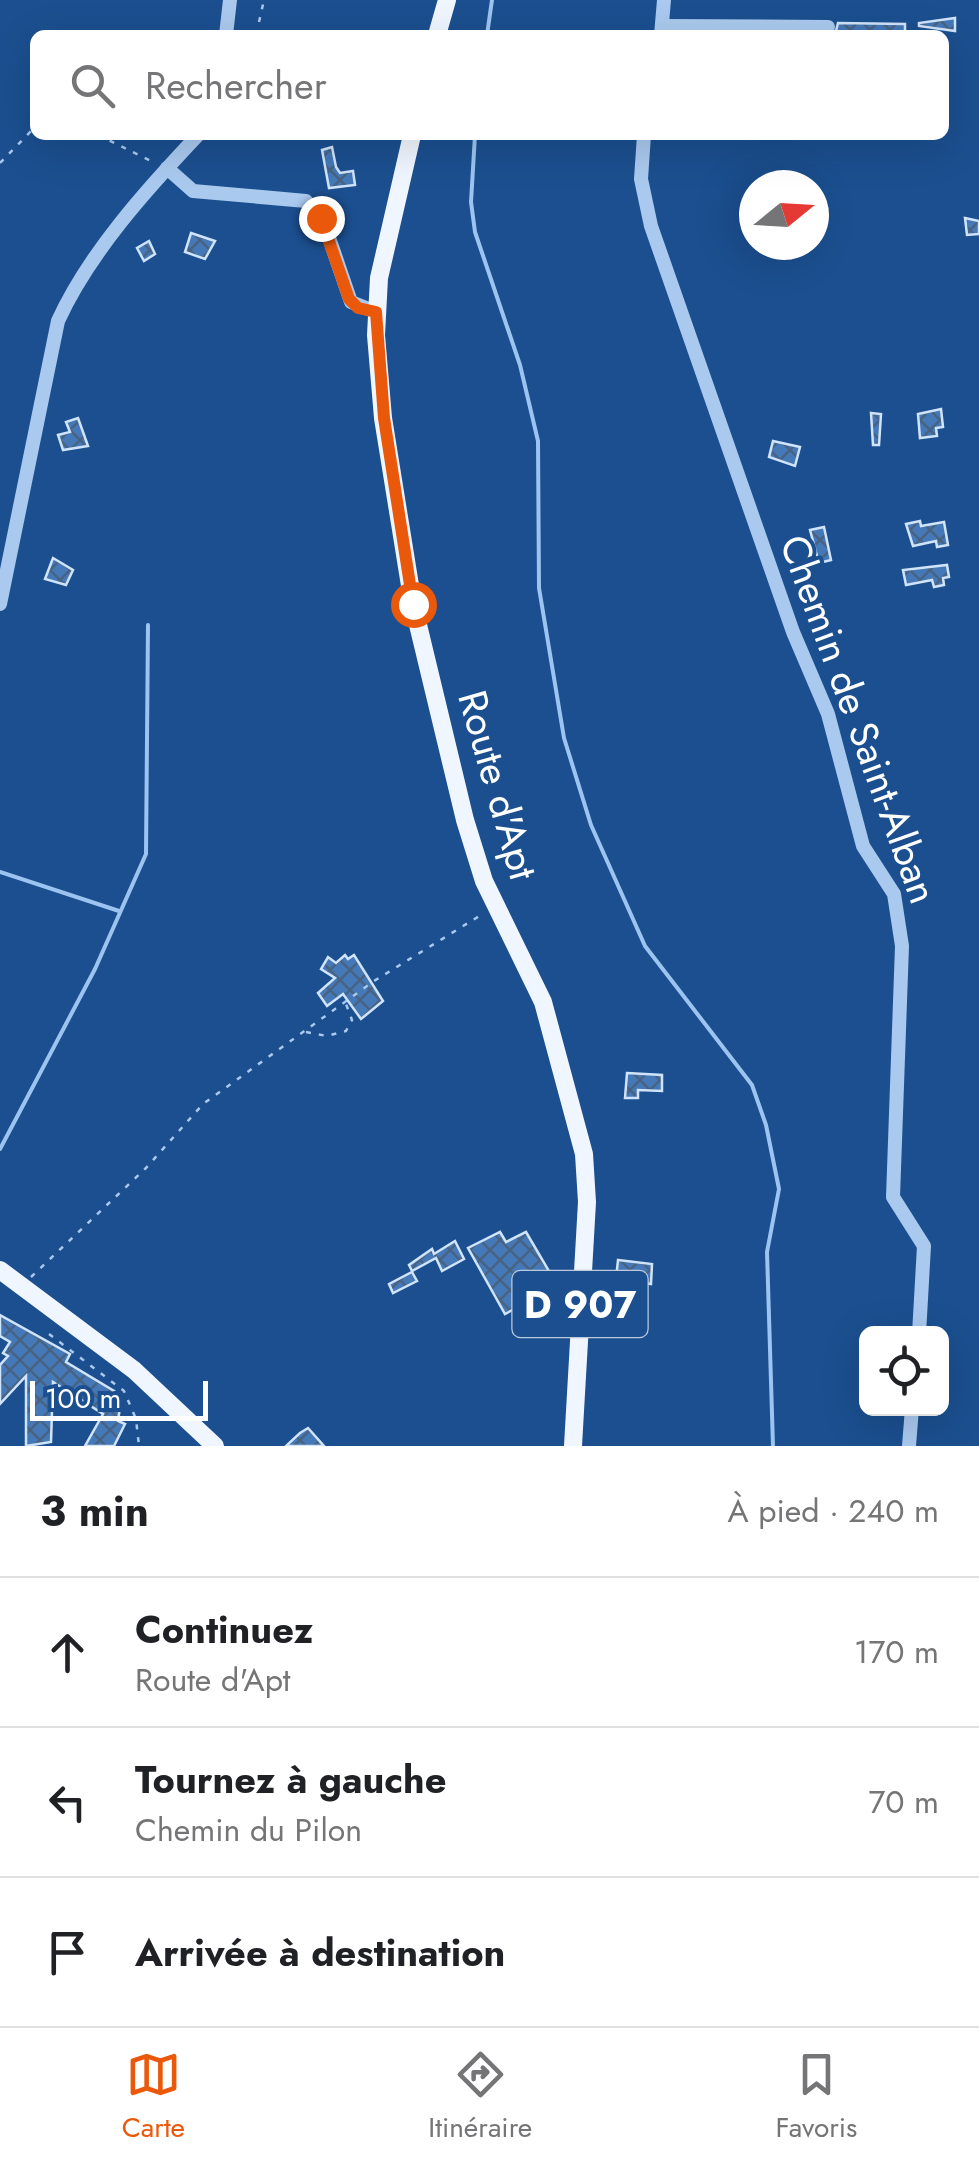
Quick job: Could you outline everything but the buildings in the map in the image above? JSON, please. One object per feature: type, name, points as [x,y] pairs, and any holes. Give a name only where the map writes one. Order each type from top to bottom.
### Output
[{"type":"main road","points":[[438,30],[447,0]]},
{"type":"main road","name":"Route d'Apt","points":[[411,140],[384,242],[376,312],[381,399],[404,560],[465,820],[495,906],[543,1002],[584,1154],[587,1202],[573,1446]]},
{"type":"main road","points":[[0,1270],[134,1370],[215,1446]]},
{"type":"street","points":[[227,30],[230,0]]},
{"type":"street","points":[[664,0],[662,30],[828,27]]},
{"type":"street","points":[[0,604],[58,321],[79,284],[166,168],[193,140]]},
{"type":"street","name":"Chemin de Saint-Alban","points":[[644,140],[643,194],[664,266],[793,632],[828,714],[862,846],[888,883],[898,906],[902,946],[892,1197],[924,1246],[919,1326]]},
{"type":"street","points":[[166,168],[193,191],[306,201],[325,226],[349,299],[358,308],[376,312]]},
{"type":"street","points":[[909,1446],[911,1416]]},
{"type":"path","points":[[259,22],[264,0]]},
{"type":"path","points":[[0,163],[30,132]]},
{"type":"path","points":[[108,140],[166,168]]},
{"type":"path","points":[[24,1287],[36,1270],[146,1168],[202,1104],[346,1003],[495,906]]},
{"type":"path","points":[[304,1032],[327,1036],[346,1031],[352,1020],[346,1003]]},
{"type":"path","points":[[49,1334],[124,1391],[136,1419],[139,1446]]},
{"type":"waterway","points":[[488,30],[492,0]]},
{"type":"waterway","points":[[475,140],[471,202],[475,232],[520,365],[538,441],[539,588],[564,738],[591,825],[645,946],[752,1085],[766,1125],[779,1189],[767,1252],[773,1446]]},
{"type":"waterway","points":[[0,1149],[95,969],[146,854],[148,625]]},
{"type":"waterway","points":[[0,872],[119,911]]},
{"type":"route","points":[[321,218],[349,299],[358,308],[376,312],[384,418],[413,604]]}]
